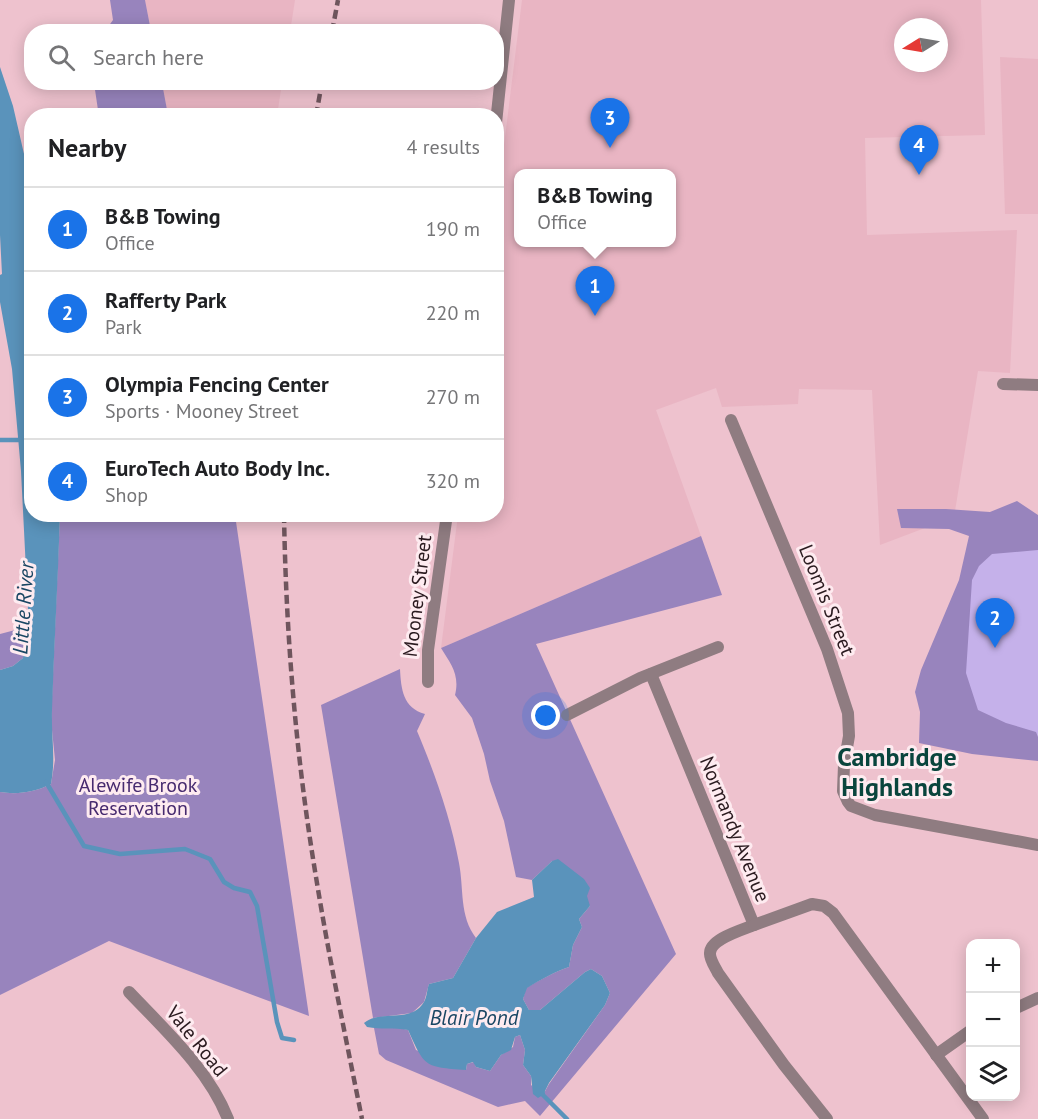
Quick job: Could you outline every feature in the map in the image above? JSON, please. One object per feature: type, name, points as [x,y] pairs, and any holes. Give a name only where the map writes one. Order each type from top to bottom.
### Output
[{"type":"street","points":[[504,47],[509,0]]},
{"type":"street","points":[[498,108],[499,90]]},
{"type":"street","points":[[1003,384],[1038,385]]},
{"type":"street","name":"Loomis Street","points":[[731,420],[827,649],[848,713],[849,736],[843,782],[843,790],[848,802],[851,806],[875,815],[1038,845]]},
{"type":"street","name":"Mooney Street","points":[[428,682],[428,650],[446,522]]},
{"type":"street","points":[[567,716],[651,674],[718,647]]},
{"type":"street","name":"Normandy Avenue","points":[[651,674],[754,925],[716,942],[711,948],[710,957],[718,973],[751,1019],[827,1119]]},
{"type":"street","points":[[754,925],[813,903],[824,906],[833,913],[983,1119]]},
{"type":"street","name":"Vale Road","points":[[129,992],[201,1072],[224,1108],[228,1119]]},
{"type":"street","points":[[1020,1006],[1038,998]]},
{"type":"street","points":[[936,1054],[966,1034]]},
{"type":"shaded area","points":[[145,0],[295,0],[291,24],[150,24]]},
{"type":"shaded area","points":[[522,0],[981,0],[985,135],[865,138],[867,235],[1017,230],[1010,373],[978,371],[954,517],[880,545],[872,390],[799,389],[798,404],[722,407],[716,388],[656,410],[701,536],[441,648],[457,522],[504,522],[504,145]]},
{"type":"shaded area","points":[[1000,57],[1038,59],[1038,214],[1005,214]]},
{"type":"shaded area","points":[[163,90],[281,90],[278,108],[167,108]]},
{"type":"shaded area","points":[[987,540],[1038,550],[1038,757],[943,692],[960,604]]},
{"type":"green space","points":[[110,0],[145,0],[150,24],[110,24],[113,20]]},
{"type":"green space","points":[[95,90],[163,90],[167,108],[98,108]]},
{"type":"green space","points":[[1017,501],[1038,515],[1038,550],[992,554],[979,566],[972,580],[966,673],[978,710],[1006,723],[1036,732],[1038,761],[972,754],[919,743],[920,712],[915,692],[921,670],[959,580],[969,536],[949,529],[901,528],[897,509],[990,512]]},
{"type":"green space","name":"Alewife Brook Reservation","points":[[60,522],[236,522],[309,1016],[109,941],[0,995],[0,792],[26,792],[51,784],[55,760],[51,720]]},
{"type":"green space","points":[[701,536],[722,595],[536,644],[676,954],[540,1116],[525,1101],[498,1107],[386,1060],[379,1054],[374,1028],[396,1027],[408,1030],[416,1050],[466,1070],[467,1064],[474,1062],[476,1067],[490,1071],[501,1055],[513,1047],[515,1037],[520,1035],[525,1050],[523,1065],[531,1076],[531,1085],[543,1095],[605,1005],[610,993],[602,976],[591,969],[540,1010],[529,1010],[523,999],[526,988],[569,967],[573,945],[582,927],[579,919],[590,906],[552,861],[532,880],[516,877],[504,821],[490,781],[484,754],[472,718],[455,695],[455,676],[441,648]]},
{"type":"green space","points":[[19,629],[25,643],[23,658],[13,666],[0,670],[0,634]]},
{"type":"green space","points":[[400,669],[405,697],[412,707],[425,714],[417,731],[447,812],[459,863],[464,911],[476,938],[453,978],[429,984],[424,1002],[412,1013],[373,1018],[321,705]]},
{"type":"water","points":[[0,67],[13,106],[24,154],[24,522],[60,522],[51,784],[20,793],[0,792],[0,670],[13,666],[23,658],[25,643],[19,629],[28,610],[21,471],[12,369],[0,302],[0,275],[2,274]]},
{"type":"water","name":"Blair Pond","points":[[558,859],[584,879],[590,888],[587,896],[590,906],[579,919],[582,927],[573,945],[569,967],[527,988],[523,999],[529,1010],[540,1010],[591,969],[602,976],[610,993],[605,1005],[549,1083],[543,1095],[538,1098],[533,1094],[531,1076],[523,1065],[525,1050],[520,1035],[515,1037],[511,1050],[501,1055],[490,1071],[476,1067],[473,1062],[467,1064],[466,1070],[442,1068],[428,1063],[418,1051],[408,1030],[367,1027],[364,1023],[371,1019],[404,1015],[418,1009],[425,1000],[429,984],[453,978],[476,938],[497,912],[534,897],[532,880],[552,861]]},
{"type":"waterway","points":[[0,440],[18,440],[24,437]]},
{"type":"waterway","points":[[46,782],[84,846],[120,854],[185,849],[210,859],[224,882],[234,888],[250,892],[257,906],[277,1022],[282,1038],[294,1040]]},
{"type":"waterway","points":[[542,1089],[543,1095],[567,1119]]},
{"type":"railway","points":[[334,24],[338,0]]},
{"type":"railway","points":[[317,108],[321,90]]},
{"type":"railway","points":[[284,522],[290,651],[303,787],[326,938],[362,1119]]},
{"type":"place","name":"Olympia Fencing Center","points":[[610,148]]},
{"type":"place","name":"EuroTech Auto Body Inc.","points":[[919,175]]},
{"type":"place","name":"B&B Towing","points":[[595,316]]},
{"type":"place","name":"Rafferty Park","points":[[995,648]]},
{"type":"district","name":"Cambridge Highlands","points":[[897,771]]},
{"type":"water label","name":"Little River","points":[[23,608]]}]
